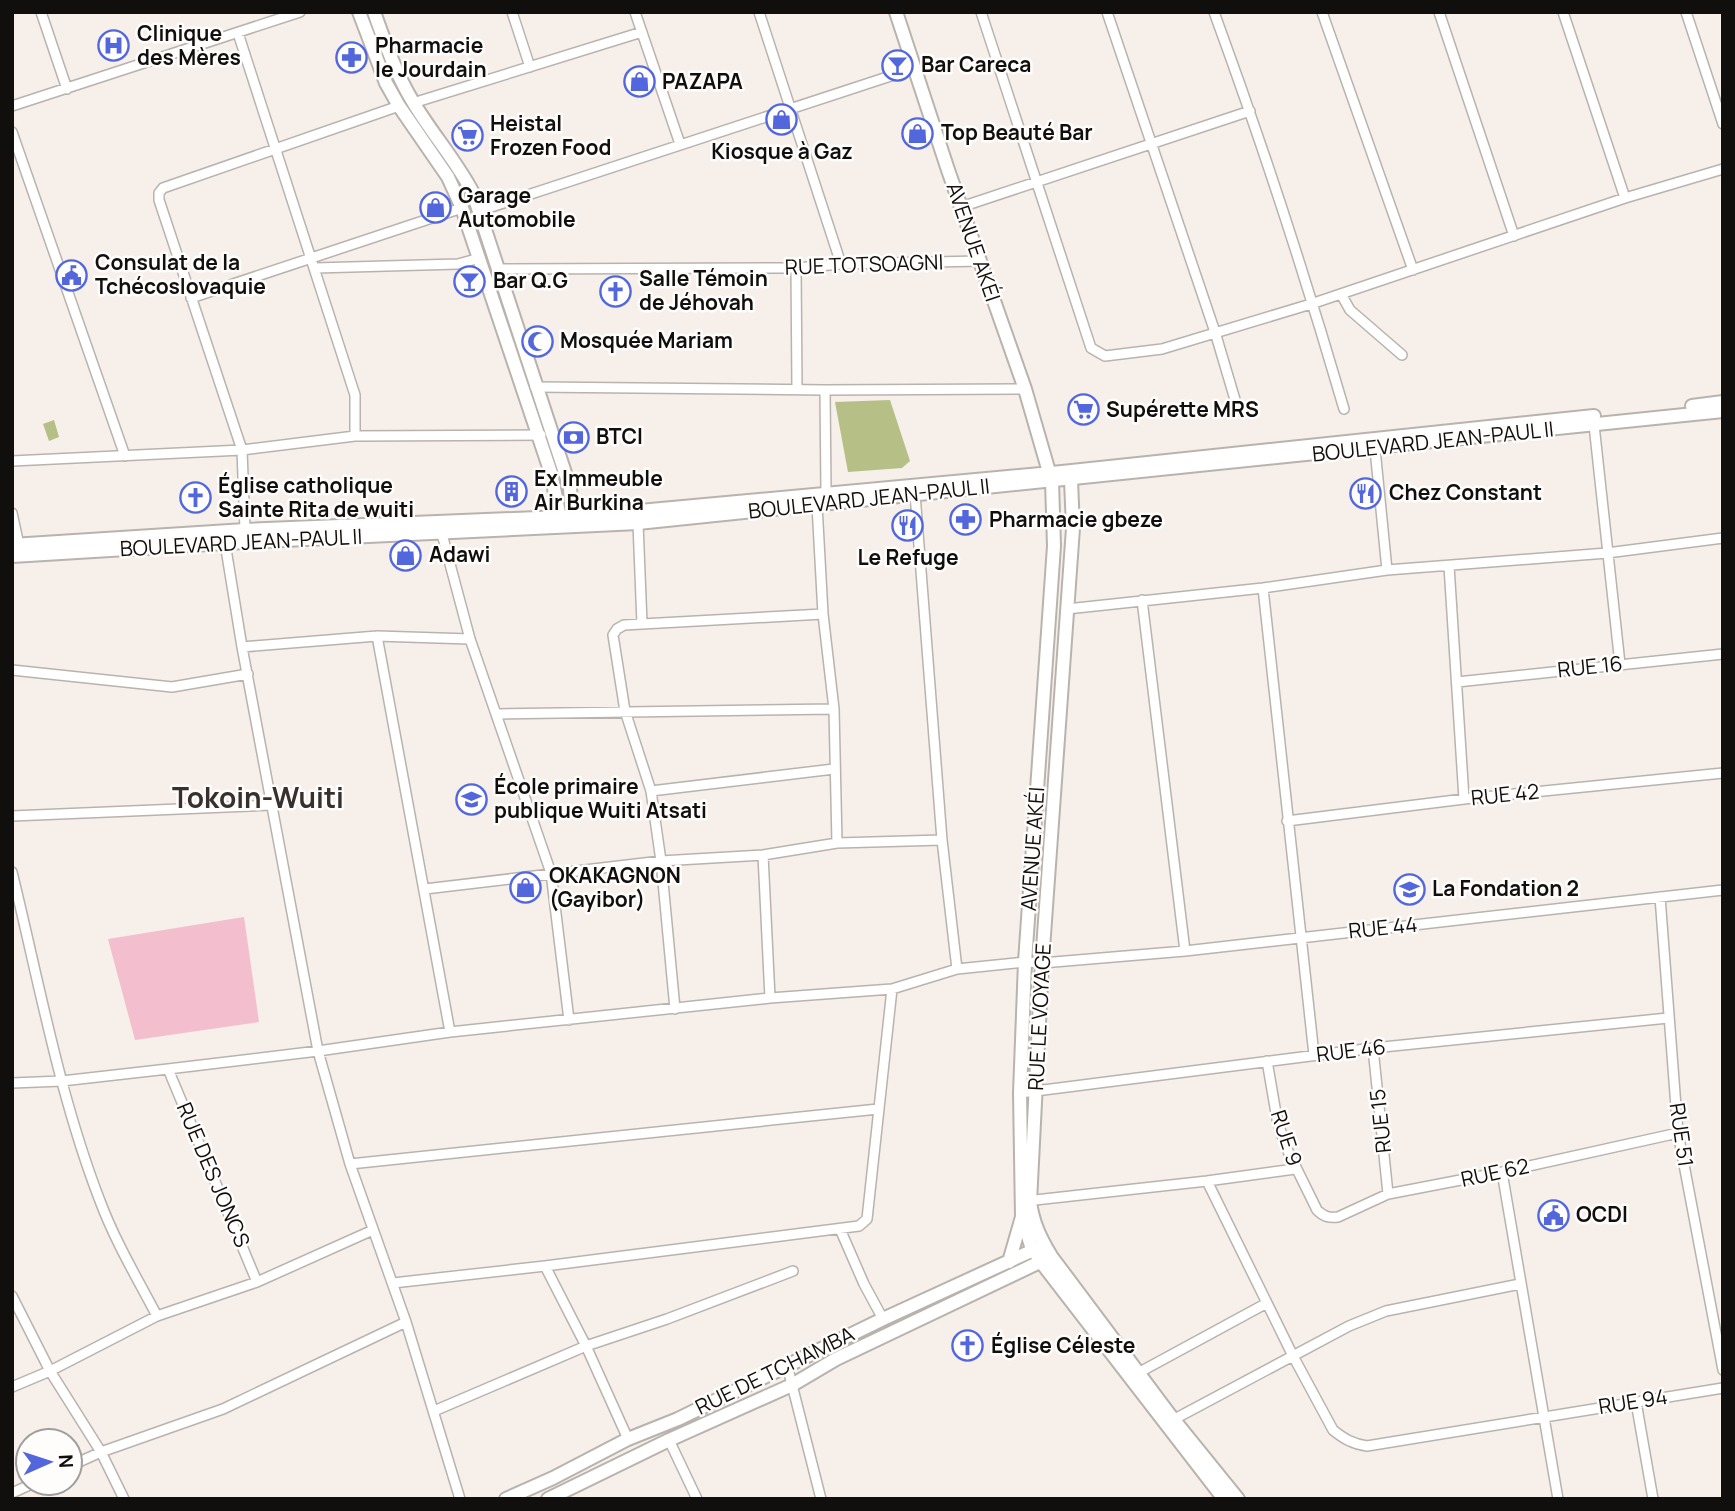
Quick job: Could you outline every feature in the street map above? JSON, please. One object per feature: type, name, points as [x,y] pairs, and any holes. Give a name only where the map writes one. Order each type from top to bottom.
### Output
[{"type":"main road","points":[[359,12],[386,83],[398,106],[438,162],[461,208],[556,488],[573,521]]},
{"type":"main road","points":[[374,12],[391,59],[413,103],[460,168],[480,211],[570,488],[573,521]]},
{"type":"main road","name":"AVENUE AKÉI","points":[[896,12],[1056,475],[1054,546],[1026,962],[1020,1093],[1026,1201],[1022,1217],[1042,1253],[1169,1422]]},
{"type":"main road","name":"BOULEVARD JEAN-PAUL II","points":[[14,548],[245,530],[547,518],[638,523],[1723,402]]},
{"type":"main road","name":"BOULEVARD JEAN-PAUL II","points":[[14,548],[442,534],[826,493],[1375,449],[1723,411]]},
{"type":"main road","name":"RUE LE VOYAGE","points":[[1056,475],[1073,528],[1026,1201],[1042,1253],[1138,1373],[1169,1422],[1232,1498]]},
{"type":"main road","points":[[547,518],[556,488]]},
{"type":"main road","points":[[1009,1262],[1022,1217]]},
{"type":"main road","name":"RUE DE TCHAMBA","points":[[506,1499],[883,1319],[1009,1262],[1042,1253]]},
{"type":"main road","name":"RUE DE TCHAMBA","points":[[555,1497],[669,1440],[792,1385],[836,1359],[1042,1253]]},
{"type":"street","points":[[41,12],[67,89]]},
{"type":"street","points":[[12,107],[300,12]]},
{"type":"street","points":[[512,12],[530,67]]},
{"type":"street","points":[[635,12],[680,144]]},
{"type":"street","points":[[759,12],[841,264]]},
{"type":"street","points":[[981,12],[1091,348],[1105,356],[1162,349],[1313,303],[1625,198],[1723,169]]},
{"type":"street","points":[[1108,12],[1215,332],[1236,403]]},
{"type":"street","points":[[1214,12],[1250,111],[1313,303],[1344,409]]},
{"type":"street","points":[[1322,12],[1413,270]]},
{"type":"street","points":[[1439,12],[1514,236]]},
{"type":"street","points":[[1563,12],[1625,198]]},
{"type":"street","points":[[1687,13],[1723,124]]},
{"type":"street","points":[[413,103],[642,32]]},
{"type":"street","points":[[238,33],[355,395],[355,436]]},
{"type":"street","points":[[480,211],[915,68]]},
{"type":"street","points":[[245,530],[242,450],[159,200],[159,193],[163,188],[398,106]]},
{"type":"street","points":[[961,206],[1250,111]]},
{"type":"street","points":[[12,132],[125,456]]},
{"type":"street","points":[[191,298],[461,208]]},
{"type":"street","points":[[315,268],[458,264],[480,258]]},
{"type":"street","name":"RUE TOTSOAGNI","points":[[497,269],[796,268],[841,264],[980,261]]},
{"type":"street","points":[[796,268],[797,389]]},
{"type":"street","points":[[1341,294],[1350,310],[1402,355]]},
{"type":"street","points":[[535,387],[1025,389]]},
{"type":"street","points":[[825,390],[826,493]]},
{"type":"street","points":[[1594,425],[1620,664]]},
{"type":"street","points":[[12,461],[242,450],[355,436],[552,435]]},
{"type":"street","points":[[1375,449],[1387,570]]},
{"type":"street","points":[[915,494],[942,840],[957,969]]},
{"type":"street","points":[[817,505],[823,614],[834,709],[837,843]]},
{"type":"street","points":[[12,513],[14,548]]},
{"type":"street","points":[[638,523],[642,624]]},
{"type":"street","points":[[442,534],[470,639],[551,873],[569,1020]]},
{"type":"street","points":[[1067,609],[1263,588],[1387,570],[1607,553],[1723,538]]},
{"type":"street","points":[[225,543],[318,1051],[350,1164],[406,1322],[460,1499]]},
{"type":"street","points":[[1449,566],[1464,799]]},
{"type":"street","points":[[1263,588],[1314,1055]]},
{"type":"street","points":[[1142,600],[1185,951]]},
{"type":"street","points":[[675,1009],[661,861],[651,791],[625,711],[613,635],[620,626],[823,614]]},
{"type":"street","points":[[242,647],[377,636],[470,639]]},
{"type":"street","points":[[377,636],[450,1032]]},
{"type":"street","name":"RUE 16","points":[[1457,682],[1723,654]]},
{"type":"street","points":[[12,670],[172,687],[248,674]]},
{"type":"street","points":[[498,714],[834,709]]},
{"type":"street","points":[[651,791],[834,769]]},
{"type":"street","name":"RUE 42","points":[[1287,821],[1464,799],[1723,773]]},
{"type":"street","points":[[12,816],[271,804]]},
{"type":"street","points":[[425,889],[661,861],[763,855],[837,843],[942,840]]},
{"type":"street","points":[[763,855],[770,999]]},
{"type":"street","points":[[12,872],[62,1080],[83,1155],[101,1204],[157,1316]]},
{"type":"street","name":"RUE 44","points":[[12,1083],[168,1069],[450,1032],[892,989],[957,969],[1185,951],[1723,890]]},
{"type":"street","name":"RUE 51","points":[[1660,897],[1678,1133],[1723,1370]]},
{"type":"street","points":[[393,1283],[859,1226],[867,1219],[892,989]]},
{"type":"street","name":"RUE 46","points":[[1020,1093],[1373,1048],[1668,1018]]},
{"type":"street","name":"RUE 15","points":[[1373,1048],[1388,1194]]},
{"type":"street","name":"RUE 9","points":[[1268,1061],[1277,1119],[1295,1168],[1317,1210]]},
{"type":"street","name":"RUE DES JONCS","points":[[168,1069],[257,1282]]},
{"type":"street","points":[[350,1164],[878,1109]]},
{"type":"street","name":"RUE 62","points":[[1317,1210],[1323,1216],[1338,1217],[1388,1194],[1678,1133]]},
{"type":"street","points":[[1026,1201],[1207,1181],[1295,1168]]},
{"type":"street","points":[[1502,1172],[1558,1499]]},
{"type":"street","name":"RUE 94","points":[[1207,1181],[1293,1356],[1333,1430],[1343,1439],[1355,1444],[1367,1446],[1723,1388]]},
{"type":"street","points":[[840,1229],[883,1319]]},
{"type":"street","points":[[12,1387],[50,1371],[157,1316],[257,1282],[373,1230]]},
{"type":"street","points":[[545,1266],[586,1346],[628,1440]]},
{"type":"street","points":[[434,1412],[586,1346],[667,1319],[793,1271]]},
{"type":"street","points":[[1169,1422],[1349,1326],[1386,1311],[1520,1284]]},
{"type":"street","points":[[12,1296],[50,1371],[101,1452],[124,1499]]},
{"type":"street","points":[[1138,1373],[1267,1303]]},
{"type":"street","points":[[84,1460],[223,1409],[406,1322]]},
{"type":"street","points":[[787,1365],[821,1499]]},
{"type":"street","points":[[1636,1402],[1653,1499]]},
{"type":"street","points":[[669,1440],[698,1499]]},
{"type":"street","points":[[554,1478],[555,1497]]},
{"type":"shaded area","points":[[890,400],[910,461],[902,468],[848,472],[835,402]]},
{"type":"shaded area","points":[[54,420],[59,437],[49,441],[43,424]]},
{"type":"shaded area","points":[[244,917],[259,1022],[135,1040],[108,939]]},
{"type":"place","name":"Clinique des Mères","points":[[114,46]]},
{"type":"place","name":"Pharmacie le Jourdain","points":[[352,58]]},
{"type":"place","name":"Bar Careca","points":[[898,65]]},
{"type":"place","name":"PAZAPA","points":[[639,82]]},
{"type":"place","name":"Kiosque à Gaz","points":[[782,120]]},
{"type":"place","name":"Top Beauté Bar","points":[[918,133]]},
{"type":"place","name":"Heistal Frozen Food","points":[[467,136]]},
{"type":"place","name":"Garage Automobile","points":[[435,208]]},
{"type":"place","name":"Consulat de la Tchécoslovaquie","points":[[72,275]]},
{"type":"place","name":"Bar Q.G","points":[[470,281]]},
{"type":"place","name":"Salle Témoin de Jéhovah","points":[[616,291]]},
{"type":"place","name":"Mosquée Mariam","points":[[537,341]]},
{"type":"place","name":"Supérette MRS","points":[[1083,410]]},
{"type":"place","name":"BTCI","points":[[573,437]]},
{"type":"place","name":"Ex Immeuble Air Burkina","points":[[511,491]]},
{"type":"place","name":"Chez Constant","points":[[1366,493]]},
{"type":"place","name":"Église catholique Sainte Rita de wuiti","points":[[195,498]]},
{"type":"place","name":"Pharmacie gbeze","points":[[966,520]]},
{"type":"place","name":"Le Refuge","points":[[908,526]]},
{"type":"place","name":"Adawi","points":[[406,555]]},
{"type":"place","name":"École primaire publique Wuiti Atsati","points":[[471,799]]},
{"type":"place","name":"OKAKAGNON (Gayibor)","points":[[526,888]]},
{"type":"place","name":"La Fondation 2","points":[[1409,889]]},
{"type":"place","name":"OCDI","points":[[1553,1215]]},
{"type":"place","name":"Église Céleste","points":[[968,1346]]},
{"type":"district","name":"Tokoin-Wuiti","points":[[258,798]]}]
